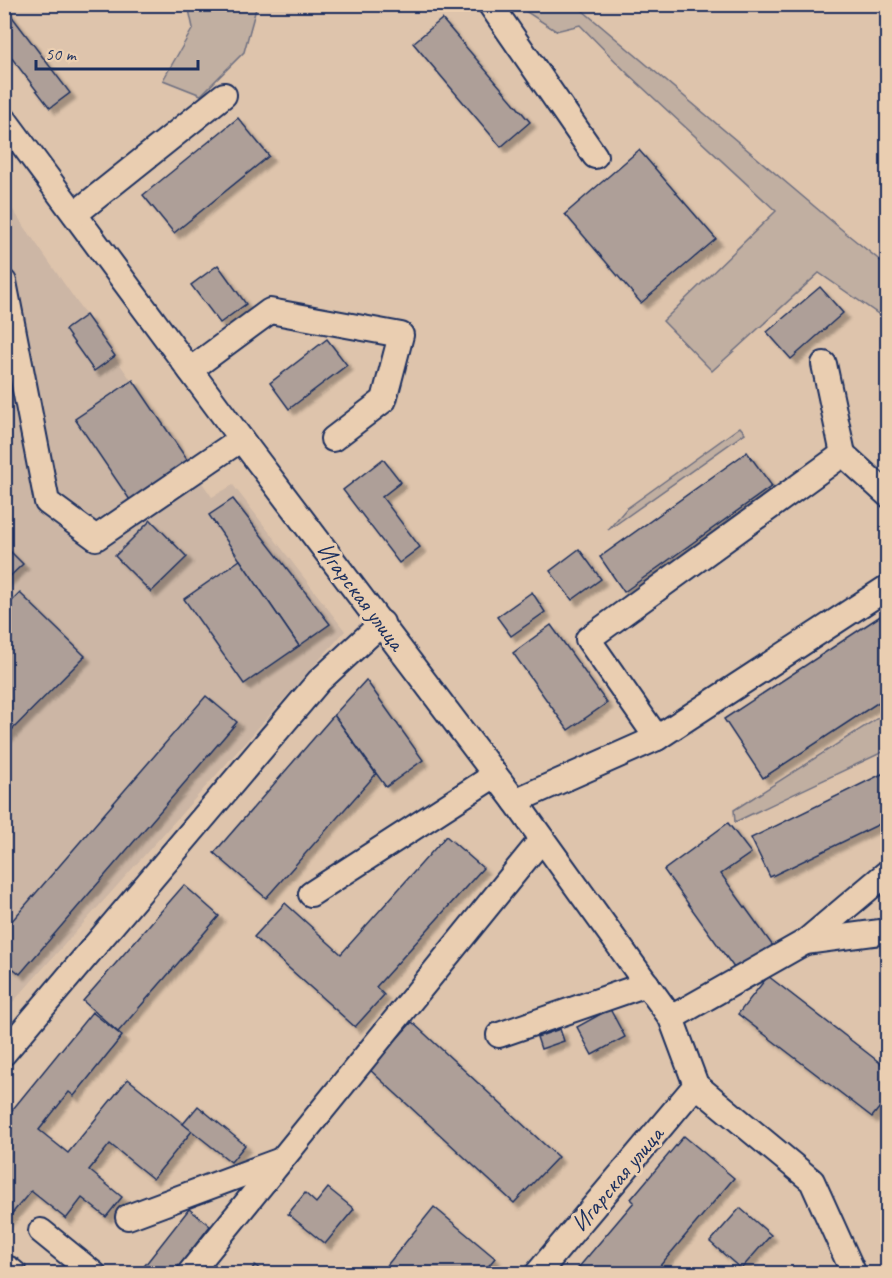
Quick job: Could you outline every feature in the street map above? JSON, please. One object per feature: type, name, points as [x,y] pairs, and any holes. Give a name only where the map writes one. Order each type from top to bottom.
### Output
[{"type":"street","points":[[490,4],[595,156]]},
{"type":"street","points":[[75,214],[224,95]]},
{"type":"street","name":"Игарская улица","points":[[4,119],[241,440],[382,622],[647,984],[671,1018],[696,1085],[812,1181],[854,1274]]},
{"type":"street","points":[[4,282],[47,502],[96,538],[241,440]]},
{"type":"street","points":[[190,370],[270,310],[401,335],[384,400],[333,438]]},
{"type":"street","points":[[824,364],[843,454],[888,495]]},
{"type":"street","points":[[657,738],[588,639],[843,454]]},
{"type":"street","points":[[515,801],[657,738],[888,587]]},
{"type":"street","points":[[4,1053],[319,681],[382,622]]},
{"type":"street","points":[[310,894],[495,775]]},
{"type":"street","points":[[189,1274],[542,839]]},
{"type":"street","points":[[671,1018],[805,942],[888,872]]},
{"type":"street","points":[[805,942],[888,931]]},
{"type":"street","points":[[500,1035],[647,984]]},
{"type":"street","name":"Игарская улица","points":[[537,1274],[696,1085]]},
{"type":"street","points":[[128,1217],[281,1161]]},
{"type":"street","points":[[41,1231],[94,1274]]},
{"type":"shaded area","points":[[188,5],[257,5],[244,52],[201,95],[163,80],[193,28]]},
{"type":"shaded area","points":[[516,5],[576,5],[887,266],[887,320],[819,273],[712,371],[663,321],[776,211],[629,75],[580,25],[556,31]]},
{"type":"shaded area","points":[[4,197],[212,497],[233,485],[345,631],[5,1011]]},
{"type":"shaded area","points":[[740,427],[745,433],[608,530],[626,509]]},
{"type":"shaded area","points":[[887,712],[887,750],[735,822],[734,810]]},
{"type":"building","points":[[4,6],[70,93],[50,108],[4,48]]},
{"type":"building","points":[[442,19],[530,122],[501,147],[413,43]]},
{"type":"building","points":[[238,118],[269,156],[174,233],[143,195]]},
{"type":"building","points":[[639,150],[716,239],[641,303],[565,214]]},
{"type":"building","points":[[218,265],[246,304],[220,323],[191,285]]},
{"type":"building","points":[[820,287],[843,313],[791,359],[767,332]]},
{"type":"building","points":[[86,315],[115,356],[94,371],[65,330]]},
{"type":"building","points":[[327,339],[347,365],[289,409],[270,383]]},
{"type":"building","points":[[133,380],[190,464],[132,503],[75,419]]},
{"type":"building","points":[[747,452],[772,486],[624,592],[600,557]]},
{"type":"building","points":[[383,459],[401,482],[382,497],[420,547],[399,563],[343,490]]},
{"type":"building","points":[[233,499],[330,624],[299,646],[209,515]]},
{"type":"building","points":[[151,520],[187,557],[151,592],[115,556]]},
{"type":"building","points":[[4,545],[23,564],[4,582]]},
{"type":"building","points":[[579,549],[601,579],[572,600],[550,571]]},
{"type":"building","points":[[240,560],[299,646],[244,684],[184,599]]},
{"type":"building","points":[[532,592],[545,612],[511,636],[497,617]]},
{"type":"building","points":[[20,593],[85,656],[4,738],[4,609]]},
{"type":"building","points":[[888,611],[888,696],[763,778],[724,719]]},
{"type":"building","points":[[551,625],[607,703],[568,730],[513,653]]},
{"type":"building","points":[[366,680],[423,760],[386,787],[334,715]]},
{"type":"building","points":[[206,696],[237,722],[20,974],[4,961],[4,930]]},
{"type":"building","points":[[334,715],[376,774],[266,898],[214,853]]},
{"type":"building","points":[[888,771],[888,820],[770,877],[751,838]]},
{"type":"building","points":[[728,823],[751,853],[721,874],[773,946],[737,972],[664,870]]},
{"type":"building","points":[[446,836],[483,868],[376,987],[384,995],[355,1027],[254,937],[285,903],[341,954]]},
{"type":"building","points":[[184,885],[219,916],[118,1032],[83,1001]]},
{"type":"building","points":[[768,976],[888,1069],[888,1097],[872,1117],[738,1014]]},
{"type":"building","points":[[610,1009],[625,1037],[592,1055],[577,1027]]},
{"type":"building","points":[[92,1012],[122,1036],[74,1096],[69,1092],[39,1130],[68,1153],[128,1079],[192,1131],[153,1179],[110,1144],[89,1170],[122,1197],[106,1217],[82,1198],[66,1219],[31,1191],[4,1223],[4,1120]]},
{"type":"building","points":[[412,1022],[558,1157],[514,1203],[369,1069]]},
{"type":"building","points":[[560,1029],[564,1041],[541,1049],[537,1037]]},
{"type":"building","points":[[198,1106],[245,1145],[231,1162],[183,1124]]},
{"type":"building","points":[[684,1136],[734,1178],[653,1274],[573,1274],[634,1202],[631,1199]]},
{"type":"building","points":[[328,1188],[354,1209],[325,1244],[288,1214],[305,1193],[316,1203]]},
{"type":"building","points":[[434,1207],[495,1258],[482,1274],[380,1274]]},
{"type":"building","points":[[740,1208],[771,1235],[741,1269],[710,1242]]},
{"type":"building","points":[[189,1209],[210,1226],[173,1274],[138,1274]]},
{"type":"building","points":[[255,1265],[265,1274],[248,1274]]}]
